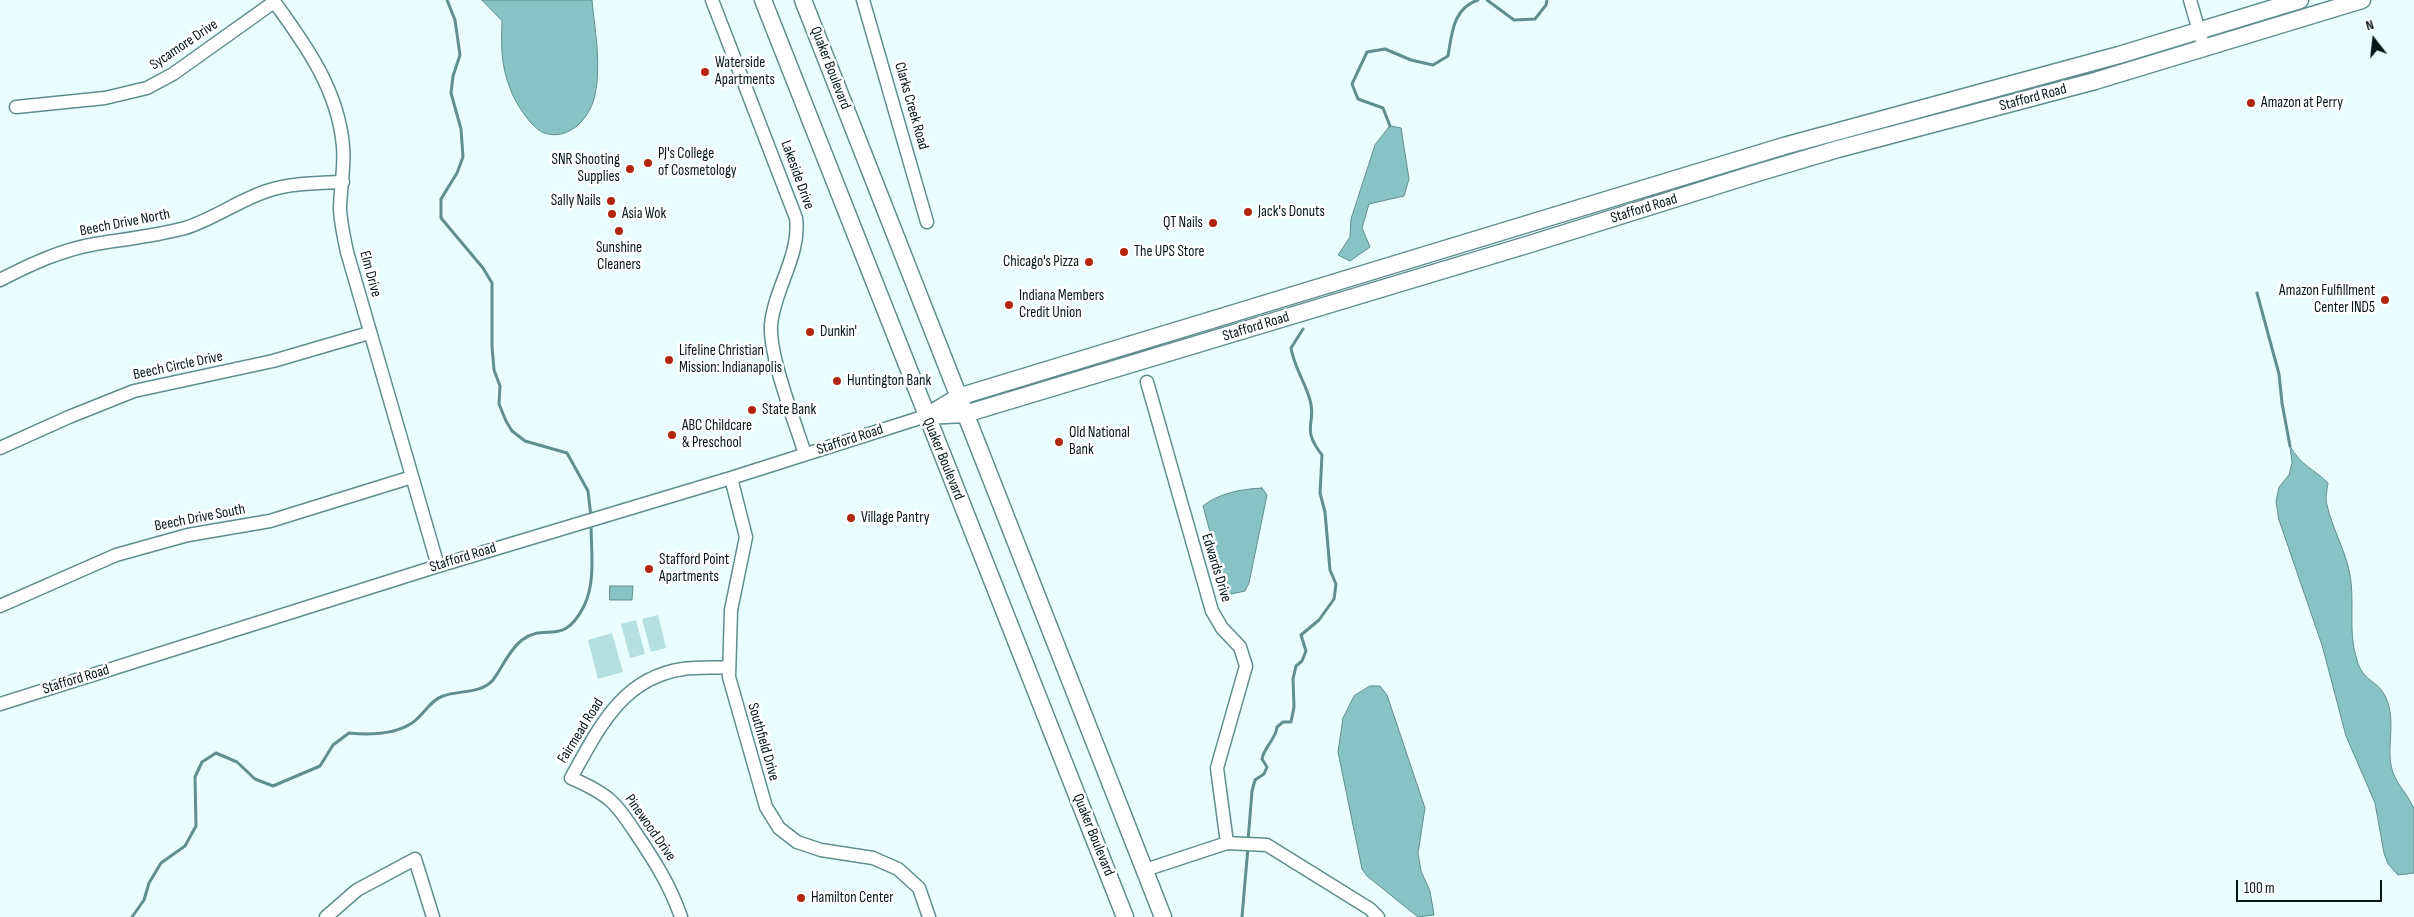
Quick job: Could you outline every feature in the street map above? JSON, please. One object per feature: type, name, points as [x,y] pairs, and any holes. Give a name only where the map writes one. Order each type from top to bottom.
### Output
[{"type":"main road","name":"Quaker Boulevard","points":[[764,0],[926,416],[1125,917]]},
{"type":"main road","name":"Quaker Boulevard","points":[[803,0],[1164,917]]},
{"type":"main road","name":"Stafford Road","points":[[926,416],[958,397],[1793,143],[2096,62],[2300,0]]},
{"type":"main road","name":"Stafford Road","points":[[926,416],[965,414],[1530,244],[1756,173],[1838,149],[2095,81],[2362,0]]},
{"type":"street","name":"Lakeside Drive","points":[[712,0],[796,218],[796,237],[771,326],[774,349],[804,454]]},
{"type":"street","name":"Clarks Creek Road","points":[[863,0],[927,222]]},
{"type":"street","points":[[2190,0],[2204,48]]},
{"type":"street","name":"Sycamore Drive","points":[[16,107],[105,98],[148,88],[173,74],[273,1]]},
{"type":"street","name":"Elm Drive","points":[[273,1],[310,52],[330,94],[343,144],[342,228],[369,334],[438,566]]},
{"type":"street","name":"Beech Drive North","points":[[0,280],[33,263],[68,250],[95,244],[148,238],[186,227],[218,215],[270,190],[308,184],[342,182]]},
{"type":"street","name":"Beech Circle Drive","points":[[0,448],[134,391],[273,362],[369,334]]},
{"type":"street","name":"Edwards Drive","points":[[1147,382],[1212,612],[1222,628],[1240,647],[1246,666],[1217,768],[1231,843]]},
{"type":"street","name":"Stafford Road","points":[[0,704],[573,524],[731,478],[926,416]]},
{"type":"street","name":"Beech Drive South","points":[[0,606],[125,552],[188,536],[270,521],[412,478]]},
{"type":"street","name":"Southfield Drive","points":[[731,478],[746,537],[731,610],[729,667],[732,690],[766,807],[779,828],[787,836],[806,846],[873,858],[893,866],[909,877],[919,888],[929,917]]},
{"type":"street","name":"Fairmead Road","points":[[571,778],[609,712],[638,686],[653,677],[672,672],[729,667]]},
{"type":"street","name":"Pinewood Drive","points":[[571,778],[601,794],[623,814],[658,864],[671,889],[681,917]]},
{"type":"street","points":[[1145,870],[1231,843],[1267,845],[1370,909],[1378,917]]},
{"type":"street","points":[[326,917],[357,890],[415,859],[433,917]]},
{"type":"shaded area","points":[[482,0],[592,0],[597,50],[596,87],[591,107],[576,127],[561,134],[544,133],[534,126],[524,114],[512,93],[505,72],[502,47],[502,21]]},
{"type":"shaded area","points":[[1390,126],[1401,128],[1409,179],[1404,196],[1369,204],[1362,228],[1370,247],[1350,261],[1338,255],[1350,237],[1351,219],[1375,145]]},
{"type":"shaded area","points":[[2290,446],[2303,463],[2328,483],[2326,503],[2347,562],[2351,581],[2354,649],[2362,672],[2381,689],[2388,703],[2391,721],[2391,765],[2398,783],[2414,809],[2414,873],[2398,875],[2388,864],[2384,853],[2375,803],[2346,736],[2322,645],[2279,520],[2276,502],[2279,487],[2289,475],[2292,463]]},
{"type":"shaded area","points":[[1262,488],[1267,495],[1249,583],[1245,591],[1231,594],[1226,591],[1203,506],[1231,492]]},
{"type":"shaded area","points":[[610,586],[633,586],[632,600],[610,600]]},
{"type":"shaded area","points":[[658,615],[666,648],[651,652],[642,619]]},
{"type":"shaded area","points":[[636,620],[645,654],[630,658],[621,624]]},
{"type":"shaded area","points":[[612,633],[623,672],[598,679],[588,640]]},
{"type":"shaded area","points":[[1370,686],[1380,686],[1387,695],[1425,808],[1418,853],[1421,871],[1430,891],[1434,915],[1418,917],[1367,876],[1362,869],[1338,752],[1343,718],[1354,696]]},
{"type":"waterway","points":[[447,0],[455,20],[460,55],[453,76],[451,93],[461,129],[463,157],[457,173],[441,199],[441,218],[483,268],[492,283],[494,370],[500,386],[499,404],[506,421],[512,431],[525,441],[567,453],[588,491],[591,517]]},
{"type":"waterway","points":[[1390,126],[1383,108],[1358,99],[1352,84],[1367,52],[1385,49],[1411,60],[1433,65],[1448,56],[1455,22],[1463,9],[1478,0]]},
{"type":"waterway","points":[[1487,0],[1514,20],[1535,19],[1546,5],[1547,0]]},
{"type":"waterway","points":[[2257,293],[2279,374],[2290,446]]},
{"type":"waterway","points":[[1248,841],[1252,791],[1255,780],[1264,774],[1267,767],[1262,759],[1263,755],[1275,735],[1277,727],[1283,722],[1291,722],[1294,707],[1293,679],[1296,666],[1302,661],[1306,651],[1301,635],[1319,620],[1334,599],[1336,584],[1330,570],[1325,512],[1320,493],[1322,455],[1315,446],[1310,432],[1312,408],[1291,348],[1303,329]]},
{"type":"waterway","points":[[132,917],[144,900],[149,883],[161,863],[185,846],[196,826],[195,777],[202,762],[216,753],[237,762],[255,779],[273,786],[320,766],[333,745],[349,733],[373,734],[397,730],[416,720],[438,698],[482,688],[493,680],[513,649],[522,640],[530,635],[561,630],[569,626],[576,619],[588,597],[590,587],[592,566],[591,523]]},
{"type":"waterway","points":[[1242,917],[1248,847]]},
{"type":"place","name":"Waterside Apartments","points":[[705,72]]},
{"type":"place","name":"Amazon at Perry","points":[[2251,103]]},
{"type":"place","name":"PJ's College of Cosmetology","points":[[648,163]]},
{"type":"place","name":"SNR Shooting Supplies","points":[[630,169]]},
{"type":"place","name":"Sally Nails","points":[[611,201]]},
{"type":"place","name":"Jack's Donuts","points":[[1248,212]]},
{"type":"place","name":"Asia Wok","points":[[612,214]]},
{"type":"place","name":"QT Nails","points":[[1213,223]]},
{"type":"place","name":"Sunshine Cleaners","points":[[619,231]]},
{"type":"place","name":"The UPS Store","points":[[1124,252]]},
{"type":"place","name":"Chicago's Pizza","points":[[1089,262]]},
{"type":"place","name":"Amazon Fulfillment Center IND5","points":[[2385,300]]},
{"type":"place","name":"Indiana Members Credit Union","points":[[1009,305]]},
{"type":"place","name":"Dunkin'","points":[[810,332]]},
{"type":"place","name":"Lifeline Christian Mission: Indianapolis","points":[[669,360]]},
{"type":"place","name":"Huntington Bank","points":[[837,381]]},
{"type":"place","name":"State Bank","points":[[752,410]]},
{"type":"place","name":"ABC Childcare & Preschool","points":[[672,435]]},
{"type":"place","name":"Old National Bank","points":[[1059,442]]},
{"type":"place","name":"Village Pantry","points":[[851,518]]},
{"type":"place","name":"Stafford Point Apartments","points":[[649,569]]},
{"type":"place","name":"Hamilton Center","points":[[801,898]]}]
